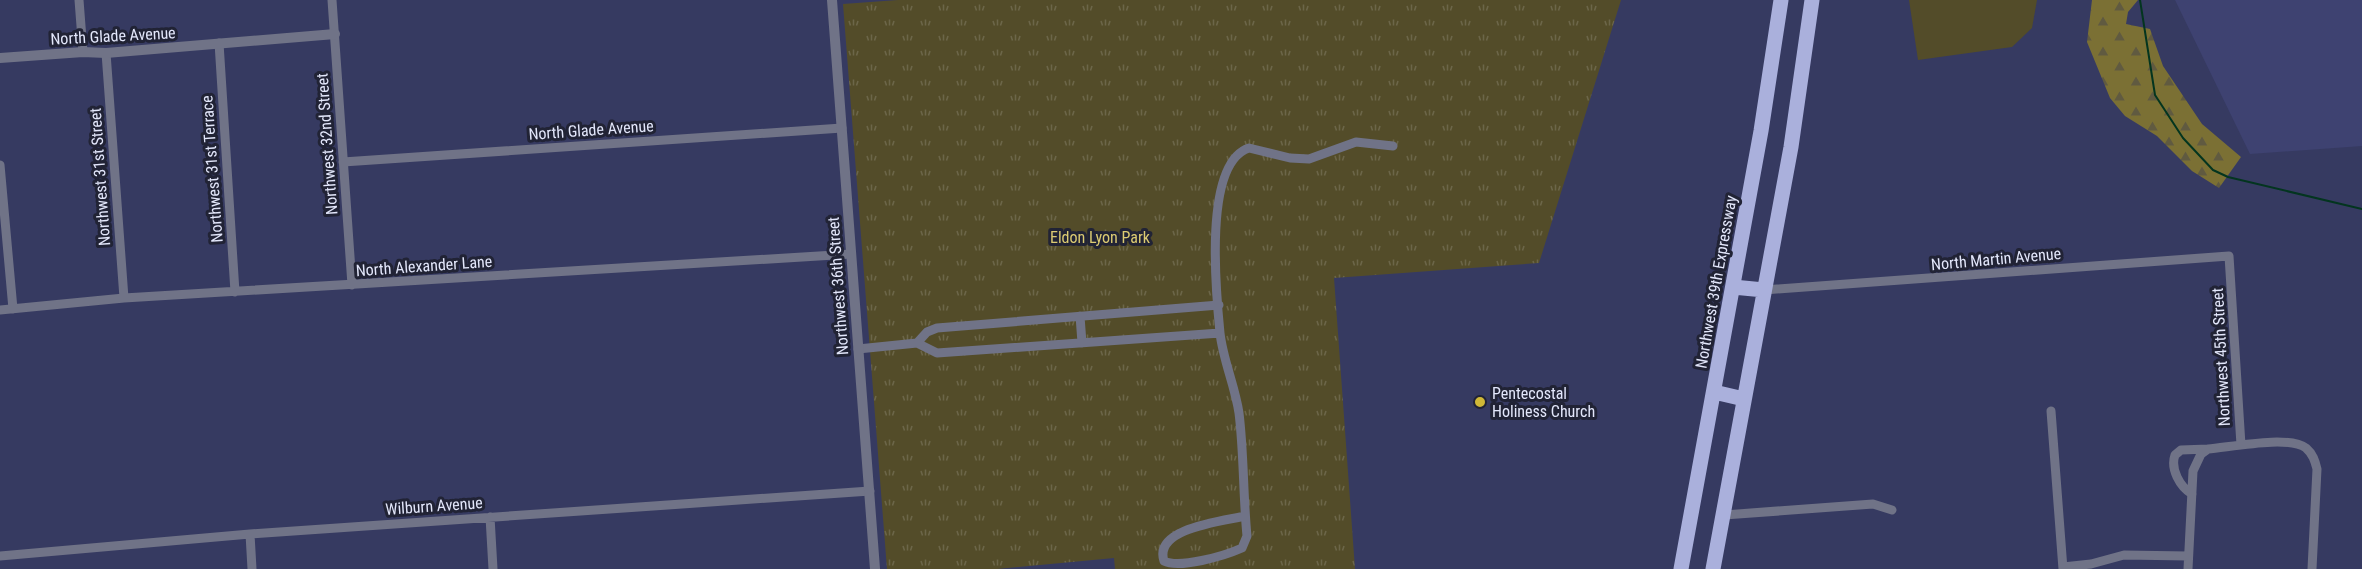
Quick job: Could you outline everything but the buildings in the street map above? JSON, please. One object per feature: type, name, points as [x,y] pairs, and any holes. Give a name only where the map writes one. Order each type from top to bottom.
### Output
[{"type":"highway","name":"Northwest 39th Expressway","points":[[1681,569],[1767,97],[1780,0]]},
{"type":"highway","points":[[1713,569],[1791,147],[1812,0]]},
{"type":"highway","points":[[1733,287],[1764,290]]},
{"type":"highway","points":[[1714,392],[1744,399]]},
{"type":"street","points":[[79,0],[83,52]]},
{"type":"street","name":"Northwest 32nd Street","points":[[332,0],[352,285]]},
{"type":"street","name":"Northwest 36th Street","points":[[832,0],[875,569]]},
{"type":"street","name":"North Glade Avenue","points":[[0,58],[83,52],[106,53],[335,34]]},
{"type":"street","name":"Northwest 31st Terrace","points":[[219,43],[235,292]]},
{"type":"street","name":"Northwest 31st Street","points":[[106,53],[124,298]]},
{"type":"street","name":"North Glade Avenue","points":[[343,162],[842,128]]},
{"type":"street","points":[[1245,516],[1177,533],[1166,541],[1162,552],[1164,561],[1172,567],[1183,568],[1242,548],[1247,536],[1238,411],[1220,333],[1215,224],[1222,181],[1231,159],[1249,148],[1290,158],[1309,159],[1356,142],[1393,146]]},
{"type":"street","points":[[1,165],[13,309]]},
{"type":"street","name":"North Alexander Lane","points":[[0,310],[124,298],[851,254]]},
{"type":"street","name":"North Martin Avenue","points":[[1764,290],[2229,256]]},
{"type":"street","name":"Northwest 45th Street","points":[[2229,256],[2241,445],[2294,443],[2312,453],[2317,469],[2312,569]]},
{"type":"street","points":[[917,343],[927,332],[937,328],[1219,305]]},
{"type":"street","points":[[1080,316],[1082,343]]},
{"type":"street","points":[[858,348],[917,343],[937,353],[1220,333]]},
{"type":"street","points":[[2051,411],[2063,568],[2091,564],[2124,555],[2188,556]]},
{"type":"street","points":[[2192,495],[2183,489],[2173,461],[2181,450],[2241,445]]},
{"type":"street","points":[[2188,569],[2196,462],[2208,449]]},
{"type":"street","name":"Wilburn Avenue","points":[[0,556],[250,534],[870,491]]},
{"type":"street","points":[[1724,515],[1873,504],[1892,510]]},
{"type":"street","points":[[489,518],[493,569]]},
{"type":"street","points":[[250,534],[252,569]]},
{"type":"shaded area","points":[[2175,0],[2362,0],[2362,146],[2250,154]]},
{"type":"green space","name":"Eldon Lyon Park","points":[[898,0],[1621,0],[1539,263],[1334,278],[1355,569],[1115,569],[1114,558],[997,569],[887,569],[843,4]]},
{"type":"green space","points":[[1909,0],[2037,0],[2032,28],[2012,47],[1918,60]]},
{"type":"green space","points":[[2092,0],[2138,0],[2128,12],[2126,24],[2150,29],[2163,66],[2202,124],[2241,157],[2219,188],[2192,171],[2157,136],[2125,116],[2110,98],[2087,42]]},
{"type":"waterway","points":[[2140,0],[2155,95],[2183,138],[2213,170],[2228,177],[2362,209]]},
{"type":"place","name":"Pentecostal Holiness Church","points":[[1480,402]]}]
